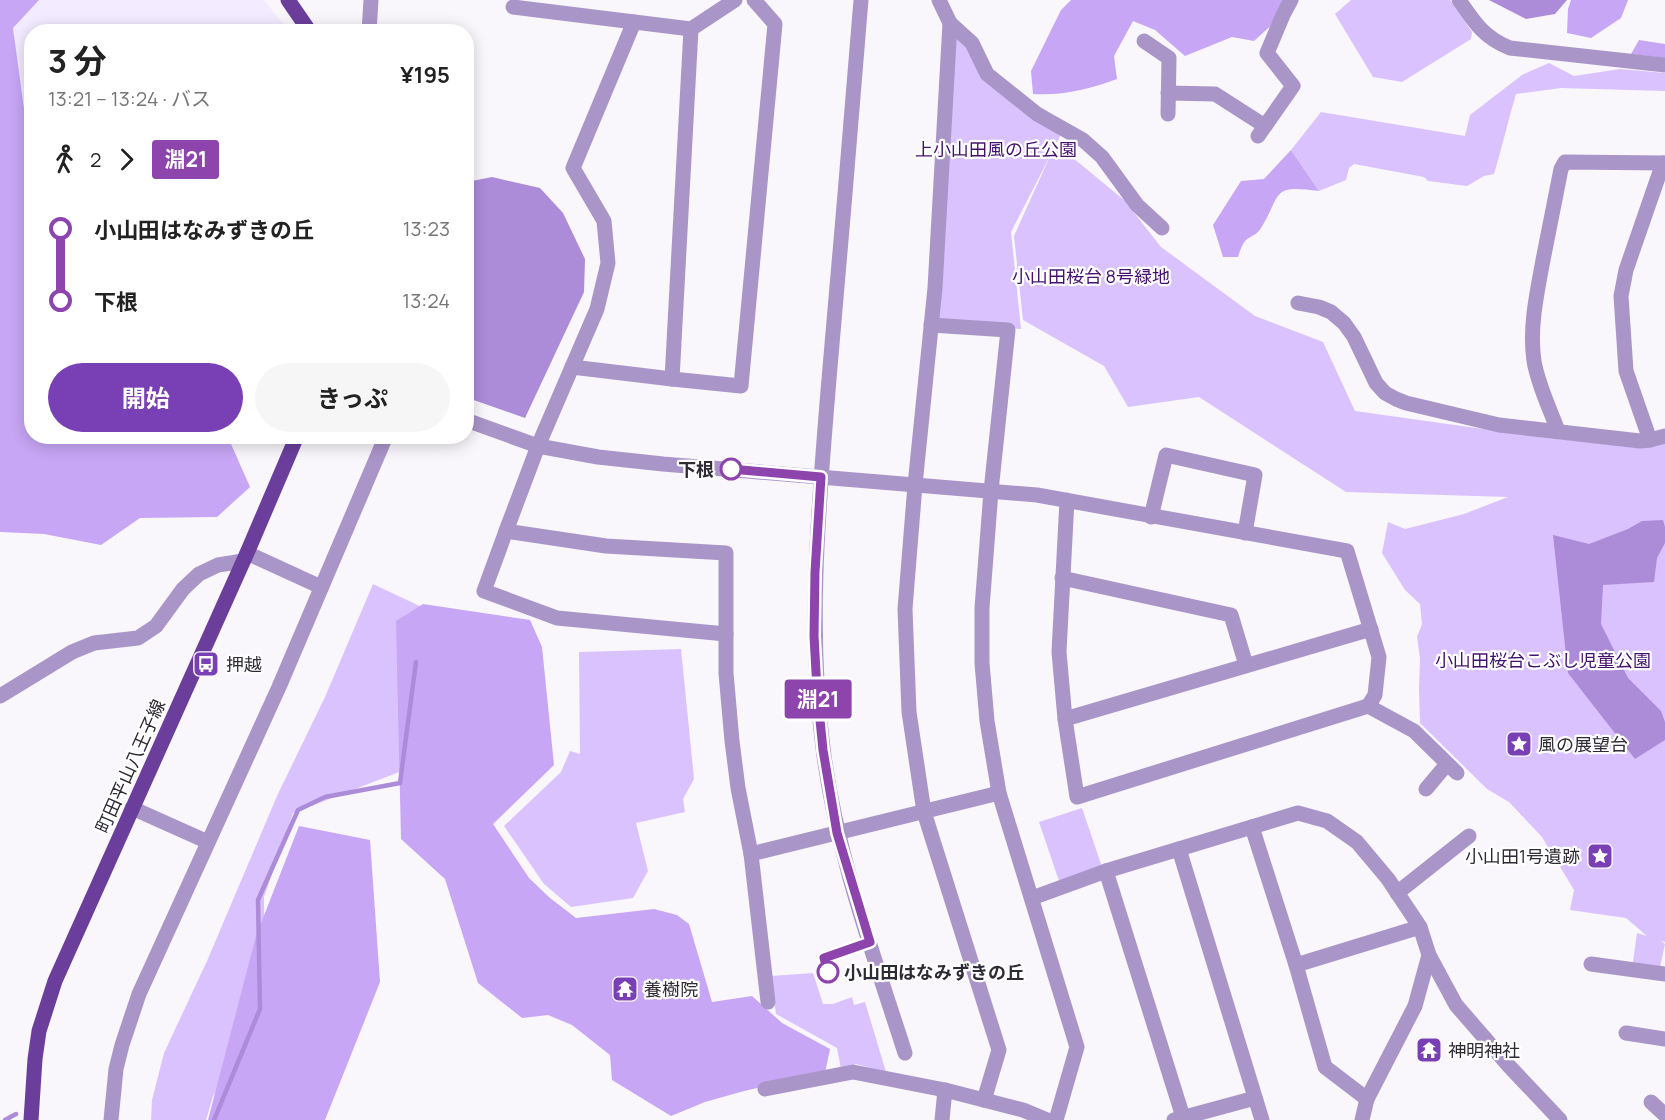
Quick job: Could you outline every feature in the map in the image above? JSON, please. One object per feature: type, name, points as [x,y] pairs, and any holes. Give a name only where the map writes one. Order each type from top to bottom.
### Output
[{"type":"main road","points":[[288,0],[304,24]]},
{"type":"main road","name":"町田平山八王子線","points":[[31,1120],[39,1031],[55,981],[294,444]]},
{"type":"street","points":[[370,24],[371,0]]},
{"type":"street","points":[[513,7],[691,29],[735,0]]},
{"type":"street","points":[[572,367],[741,386],[775,24],[754,0]]},
{"type":"street","points":[[861,0],[821,477],[814,595],[816,680],[823,750],[837,833],[905,1053]]},
{"type":"street","points":[[939,0],[950,23],[972,43],[987,74],[1037,114],[1083,140],[1102,157],[1137,205],[1162,228]]},
{"type":"street","points":[[1168,93],[1215,94],[1262,131],[1293,86],[1267,53],[1291,0]]},
{"type":"street","points":[[1459,0],[1475,23],[1490,38],[1510,48],[1665,65]]},
{"type":"street","points":[[634,22],[573,168],[604,221],[608,263],[597,309],[538,446],[484,591],[557,618],[726,634]]},
{"type":"street","points":[[950,23],[936,276],[905,609],[909,712],[924,812],[999,1050],[984,1100]]},
{"type":"street","points":[[672,379],[691,29]]},
{"type":"street","points":[[1144,41],[1169,58],[1168,114]]},
{"type":"street","points":[[1298,303],[1331,312],[1344,323],[1354,336],[1376,383],[1385,393],[1406,403],[1499,425],[1640,441],[1658,438],[1626,371],[1621,296],[1626,270],[1664,163],[1565,162],[1560,170],[1538,285],[1532,339],[1534,362],[1558,431]]},
{"type":"street","points":[[931,325],[1008,330],[991,491],[982,608],[982,663],[987,721],[999,793],[1077,1047],[1056,1120]]},
{"type":"street","points":[[474,423],[538,446],[609,458],[1037,495],[1347,551],[1379,657],[1375,695],[1368,706],[1077,797],[1065,719],[1059,652],[1067,501]]},
{"type":"street","points":[[111,1120],[116,1069],[139,994],[279,687],[383,444]]},
{"type":"street","points":[[1151,517],[1167,455],[1255,475],[1245,533]]},
{"type":"street","points":[[506,531],[606,546],[726,553],[726,673],[732,741],[738,788],[751,854],[768,1002]]},
{"type":"street","points":[[0,696],[72,652],[94,643],[138,638],[156,626],[183,589],[200,574],[218,565],[245,557],[321,587]]},
{"type":"street","points":[[1062,578],[1232,615],[1246,664]]},
{"type":"street","points":[[1065,719],[1371,629]]},
{"type":"street","points":[[1368,706],[1414,731],[1452,768],[1426,789]]},
{"type":"street","points":[[751,854],[999,793]]},
{"type":"street","points":[[132,808],[208,842]]},
{"type":"street","points":[[1032,898],[1106,871],[1298,813],[1327,821],[1357,842],[1388,879],[1420,927],[1429,955],[1456,1005],[1553,1119]]},
{"type":"street","points":[[1252,827],[1326,1067],[1367,1099]]},
{"type":"street","points":[[1397,893],[1469,836]]},
{"type":"street","points":[[1179,849],[1262,1120]]},
{"type":"street","points":[[1106,871],[1178,1119],[1255,1098]]},
{"type":"street","points":[[1296,965],[1420,927]]},
{"type":"street","points":[[1362,1120],[1367,1099],[1415,1006],[1429,955]]},
{"type":"street","points":[[1591,964],[1665,974]]},
{"type":"street","points":[[1626,1033],[1665,1039]]},
{"type":"street","points":[[765,1089],[853,1072],[945,1090],[1023,1110],[1047,1120]]},
{"type":"street","points":[[942,1120],[945,1090]]},
{"type":"shaded area","points":[[0,0],[39,0],[13,28],[24,109],[24,444],[231,444],[250,487],[217,517],[140,518],[101,545],[44,534],[0,532]]},
{"type":"shaded area","points":[[39,0],[264,0],[283,24],[24,24],[24,114],[13,28]]},
{"type":"shaded area","points":[[1071,0],[1291,0],[1283,15],[1254,41],[1232,37],[1185,56],[1155,30],[1133,21],[1114,56],[1117,79],[1076,91],[1033,94],[1031,71],[1061,10]]},
{"type":"shaded area","points":[[1489,0],[1567,0],[1555,14],[1526,19]]},
{"type":"shaded area","points":[[1571,0],[1628,0],[1621,18],[1591,38],[1567,33],[1568,9]]},
{"type":"shaded area","points":[[1639,40],[1665,44],[1665,58],[1631,54]]},
{"type":"shaded area","points":[[1291,150],[1319,191],[1292,189],[1280,194],[1260,230],[1245,242],[1238,257],[1223,257],[1213,225],[1241,181],[1264,179]]},
{"type":"shaded area","points":[[492,177],[540,188],[563,213],[585,259],[584,292],[525,418],[474,400],[474,181]]},
{"type":"shaded area","points":[[1663,520],[1665,527],[1665,543],[1657,558],[1654,582],[1603,585],[1601,624],[1628,678],[1661,711],[1665,722],[1665,740],[1635,759],[1568,673],[1553,535],[1589,544],[1642,521]]},
{"type":"shaded area","points":[[423,604],[530,620],[542,647],[554,765],[493,824],[529,878],[576,918],[654,909],[677,915],[689,924],[712,1002],[752,996],[782,1023],[830,1049],[825,1073],[744,1091],[705,1102],[671,1116],[612,1080],[610,1055],[572,1025],[548,1015],[522,1018],[478,983],[445,879],[401,839],[396,621]]},
{"type":"shaded area","points":[[299,826],[370,840],[380,982],[325,1120],[208,1120],[256,936]]},
{"type":"green space","points":[[1351,0],[1450,0],[1472,32],[1471,39],[1402,82],[1373,77],[1335,14]]},
{"type":"green space","points":[[952,27],[970,45],[982,73],[1063,131],[1056,144],[1124,200],[1161,247],[1255,316],[1323,342],[1355,411],[1547,438],[1642,448],[1665,443],[1665,942],[1661,941],[1665,944],[1659,972],[1632,969],[1637,933],[1647,936],[1626,918],[1570,910],[1574,890],[1542,837],[1509,802],[1487,789],[1420,723],[1420,658],[1417,637],[1422,624],[1420,604],[1405,590],[1382,553],[1388,522],[1405,529],[1464,514],[1508,497],[1346,492],[1199,397],[1128,407],[1104,366],[1023,320],[1014,236],[1051,154],[1011,232],[1021,329],[935,323]]},
{"type":"green space","points":[[1549,63],[1574,76],[1620,69],[1665,73],[1665,91],[1561,88],[1516,94],[1494,174],[1484,176],[1467,186],[1428,181],[1424,177],[1354,164],[1349,168],[1346,180],[1319,191],[1291,150],[1321,112],[1465,136],[1470,115],[1522,75]]},
{"type":"green space","points":[[373,584],[426,609],[402,771],[293,813],[264,897],[265,1009],[213,1096],[206,1120],[151,1120],[152,1100],[164,1053],[207,961],[277,796],[325,697]]},
{"type":"green space","points":[[681,649],[694,779],[683,799],[685,812],[636,823],[648,871],[633,898],[571,907],[544,884],[504,826],[561,772],[570,751],[580,754],[579,652]]},
{"type":"green space","points":[[1082,808],[1102,867],[1059,881],[1039,822]]},
{"type":"green space","points":[[813,973],[823,1004],[833,1004],[852,997],[854,1005],[865,1002],[886,1072],[856,1064],[841,1069],[837,1048],[776,1014],[771,976]]},
{"type":"waterway","points":[[214,1120],[260,1009],[258,900],[298,810],[325,797],[400,783],[416,662]]},
{"type":"waterway","points":[[5,1120],[16,1114]]},
{"type":"bus line","name":"淵21","points":[[731,469],[821,477],[815,572],[814,636],[823,750],[837,833],[870,942],[824,958],[828,972]]},
{"type":"place","name":"下根","points":[[731,469]]},
{"type":"place","name":"押越","points":[[206,664]]},
{"type":"place","name":"風の展望台","points":[[1519,744]]},
{"type":"place","name":"小山田1号遺跡","points":[[1600,856]]},
{"type":"place","name":"小山田はなみずきの丘","points":[[828,972]]},
{"type":"place","name":"養樹院","points":[[625,989]]},
{"type":"place","name":"神明神社","points":[[1429,1050]]},
{"type":"park label","name":"上小山田風の丘公園","points":[[996,149]]},
{"type":"park label","name":"小山田桜台 8号緑地","points":[[1091,276]]},
{"type":"park label","name":"小山田桜台こぶし児童公園","points":[[1543,660]]}]
